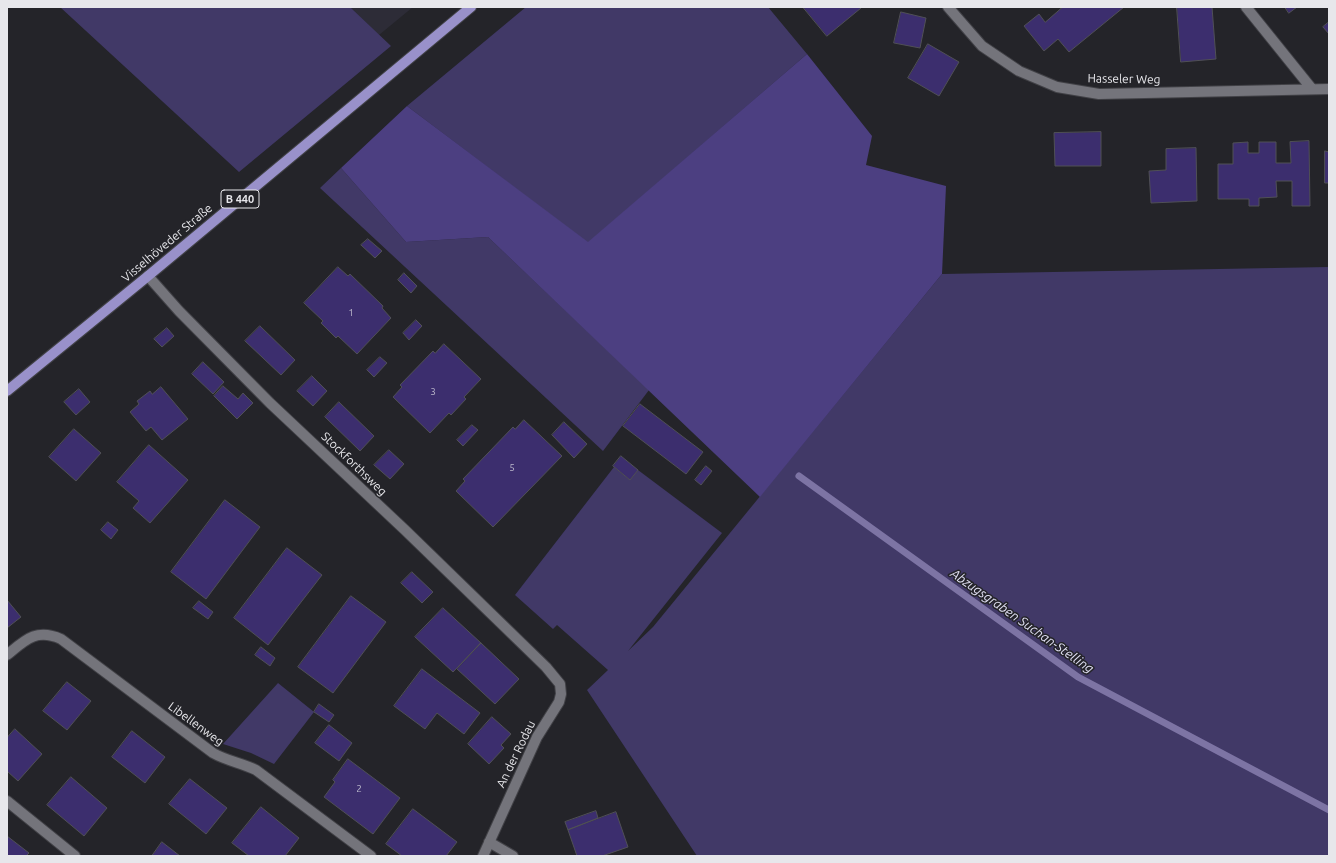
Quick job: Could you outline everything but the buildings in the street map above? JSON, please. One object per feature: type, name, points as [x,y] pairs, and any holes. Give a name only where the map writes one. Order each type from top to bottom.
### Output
[{"type":"main road","name":"Visselhöveder Straße","points":[[7,391],[148,276],[471,7]]},
{"type":"street","name":"Hasseler Weg","points":[[948,7],[982,46],[1020,71],[1057,87],[1099,94],[1329,89]]},
{"type":"street","points":[[1246,7],[1312,89]]},
{"type":"street","name":"Stockforthsweg","points":[[148,276],[179,311],[270,402],[546,668]]},
{"type":"street","name":"Libellenweg","points":[[7,655],[26,640],[36,635],[51,635],[61,639],[213,753],[256,770],[371,856]]},
{"type":"street","name":"An der Rodau","points":[[483,856],[537,737],[559,702],[561,694],[560,684],[546,668]]},
{"type":"street","points":[[7,801],[75,856]]},
{"type":"street","points":[[489,842],[513,856]]},
{"type":"shaded area","points":[[60,7],[350,7],[391,46],[239,172]]},
{"type":"shaded area","points":[[350,7],[413,7],[379,35]]},
{"type":"shaded area","points":[[526,7],[768,7],[807,54],[588,243],[407,106]]},
{"type":"shaded area","points":[[807,54],[872,136],[866,165],[946,186],[942,274],[760,497],[488,237],[406,242],[341,168],[407,106],[588,242]]},
{"type":"shaded area","points":[[341,168],[406,242],[488,237],[649,390],[603,451],[320,188]]},
{"type":"shaded area","points":[[1329,267],[1329,856],[697,856],[587,690],[608,670],[557,625],[553,629],[515,595],[614,467],[630,480],[638,470],[722,533],[628,651],[653,627],[942,274]]},
{"type":"shaded area","points":[[278,683],[314,712],[274,764],[251,753],[223,744]]},
{"type":"waterway","name":"Abzugsgraben Suchan-Stelling","points":[[799,476],[1078,677],[1329,810]]}]
